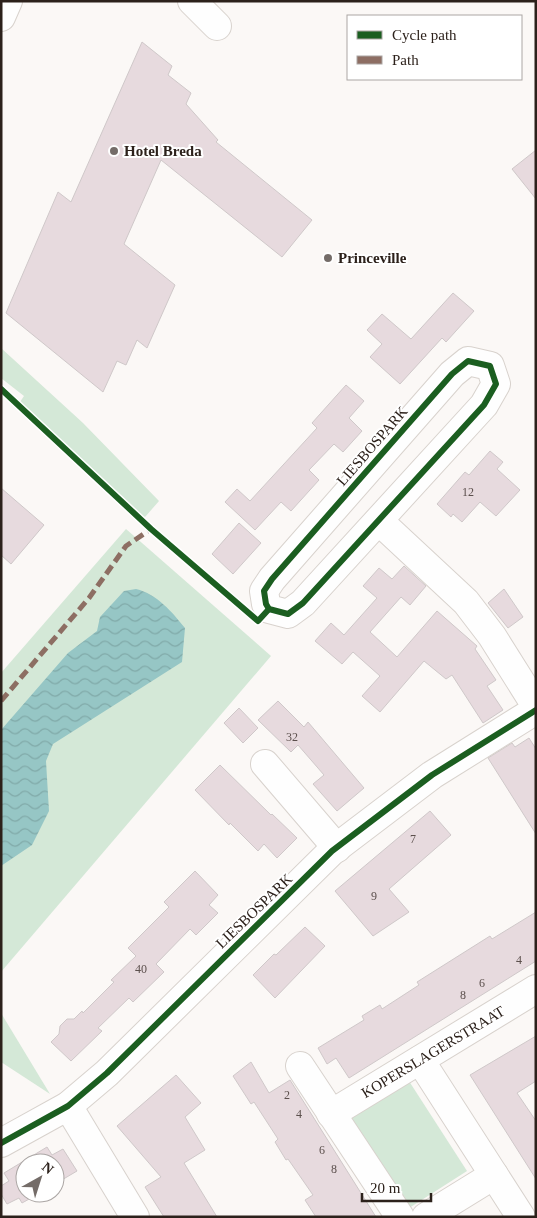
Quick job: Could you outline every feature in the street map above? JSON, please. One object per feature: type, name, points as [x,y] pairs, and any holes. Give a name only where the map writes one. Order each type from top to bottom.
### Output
[{"type":"street","points":[[1,17],[8,1]]},
{"type":"street","points":[[192,1],[218,26]]},
{"type":"street","name":"LIESBOSPARK","points":[[468,361],[490,366],[496,384],[484,405],[379,521],[303,603],[288,614],[269,609],[266,604],[264,590],[272,579],[452,374],[468,361]]},
{"type":"street","name":"LIESBOSPARK","points":[[1,1144],[68,1106],[108,1073],[337,848],[432,775],[536,708],[492,636],[466,602],[379,521]]},
{"type":"street","points":[[264,764],[337,848]]},
{"type":"street","name":"KOPERSLAGERSTRAAT","points":[[331,1114],[536,989]]},
{"type":"street","points":[[420,1060],[521,1217]]},
{"type":"street","points":[[300,1066],[400,1217]]},
{"type":"street","points":[[68,1106],[135,1217]]},
{"type":"street","points":[[426,1217],[494,1175]]},
{"type":"green space","points":[[1,348],[83,423],[159,501],[145,517],[140,515],[20,402],[24,396],[1,378]]},
{"type":"green space","points":[[126,529],[271,656],[1,972],[1,673]]},
{"type":"green space","points":[[1,1013],[50,1094],[1,1062]]},
{"type":"green space","points":[[407,1078],[467,1171],[406,1210],[345,1116]]},
{"type":"water","points":[[136,589],[144,591],[157,599],[185,628],[182,662],[53,744],[46,761],[49,811],[32,845],[1,866],[1,730],[68,653],[97,631],[100,617],[124,591]]},
{"type":"building","points":[[142,42],[172,66],[168,75],[191,93],[186,104],[218,140],[216,142],[312,220],[282,257],[161,160],[124,244],[175,285],[147,348],[137,340],[126,365],[117,361],[103,392],[6,313],[58,192],[71,202]]},
{"type":"building","points":[[536,150],[536,199],[512,169]]},
{"type":"building","points":[[453,293],[474,311],[446,342],[442,338],[400,384],[370,357],[382,344],[367,330],[382,314],[411,339]]},
{"type":"building","points":[[346,385],[364,401],[349,418],[362,431],[343,452],[334,444],[309,470],[319,480],[291,511],[281,502],[255,530],[225,502],[237,489],[250,501],[317,428],[312,423]]},
{"type":"building","points":[[490,451],[503,462],[497,469],[520,490],[496,516],[480,502],[462,522],[453,514],[451,517],[437,504],[465,472],[469,475]]},
{"type":"building","points":[[1,488],[44,525],[11,564],[1,555]]},
{"type":"building","points":[[239,523],[261,543],[233,574],[212,554]]},
{"type":"building","points":[[404,566],[426,586],[410,605],[401,597],[370,632],[397,657],[437,611],[477,646],[475,649],[496,680],[487,686],[503,710],[483,723],[452,675],[446,679],[424,661],[380,712],[362,696],[380,676],[353,652],[342,664],[315,641],[331,623],[344,635],[377,598],[363,586],[379,568],[392,579]]},
{"type":"building","points":[[504,589],[523,617],[508,628],[488,603]]},
{"type":"building","points":[[278,701],[304,727],[308,722],[364,788],[337,811],[313,784],[324,775],[298,745],[291,752],[258,720]]},
{"type":"building","points":[[239,708],[258,728],[243,743],[224,723]]},
{"type":"building","points":[[529,738],[536,749],[536,834],[488,758],[512,743],[515,747]]},
{"type":"building","points":[[220,765],[297,838],[277,858],[264,844],[258,851],[195,790]]},
{"type":"building","points":[[430,811],[451,835],[389,889],[409,912],[373,936],[335,891]]},
{"type":"building","points":[[195,871],[218,895],[209,905],[218,913],[196,935],[190,929],[156,964],[164,972],[133,1002],[129,998],[98,1028],[102,1031],[71,1061],[51,1042],[59,1034],[60,1026],[67,1019],[74,1019],[82,1011],[83,1013],[114,982],[111,980],[136,956],[128,948],[169,907],[164,902]]},
{"type":"building","points":[[536,912],[536,961],[349,1078],[336,1058],[327,1064],[318,1048],[364,1020],[362,1016],[380,1005],[382,1009],[419,985],[417,982],[490,936],[492,939]]},
{"type":"building","points":[[305,927],[325,946],[275,998],[253,975]]},
{"type":"building","points":[[536,1036],[536,1081],[517,1093],[536,1121],[536,1179],[470,1075]]},
{"type":"building","points":[[251,1062],[269,1093],[290,1080],[376,1217],[316,1217],[305,1200],[313,1195],[288,1159],[286,1160],[275,1142],[278,1139],[254,1102],[251,1104],[233,1076]]},
{"type":"building","points":[[176,1075],[201,1103],[185,1117],[205,1150],[184,1163],[217,1217],[164,1217],[145,1187],[161,1177],[117,1126]]},
{"type":"building","points":[[47,1147],[51,1153],[37,1153]]},
{"type":"building","points":[[63,1149],[77,1171],[65,1178],[65,1153],[56,1153]]},
{"type":"building","points":[[15,1166],[15,1200],[7,1204],[1,1194],[1,1186],[9,1181],[4,1173]]},
{"type":"marked path","points":[[1,701],[89,598],[126,546],[151,529]]},
{"type":"cycle path","points":[[468,361],[490,366],[496,384],[484,405],[303,603],[288,614],[269,609],[266,604],[264,591],[272,579],[452,374],[468,361]]},
{"type":"cycle path","points":[[1,389],[151,529],[258,621],[269,609]]},
{"type":"cycle path","points":[[1,1143],[68,1106],[107,1073],[332,851],[432,775],[536,710]]},
{"type":"place","name":"Hotel Breda","points":[[114,151]]},
{"type":"place","name":"Princeville","points":[[328,258]]}]
